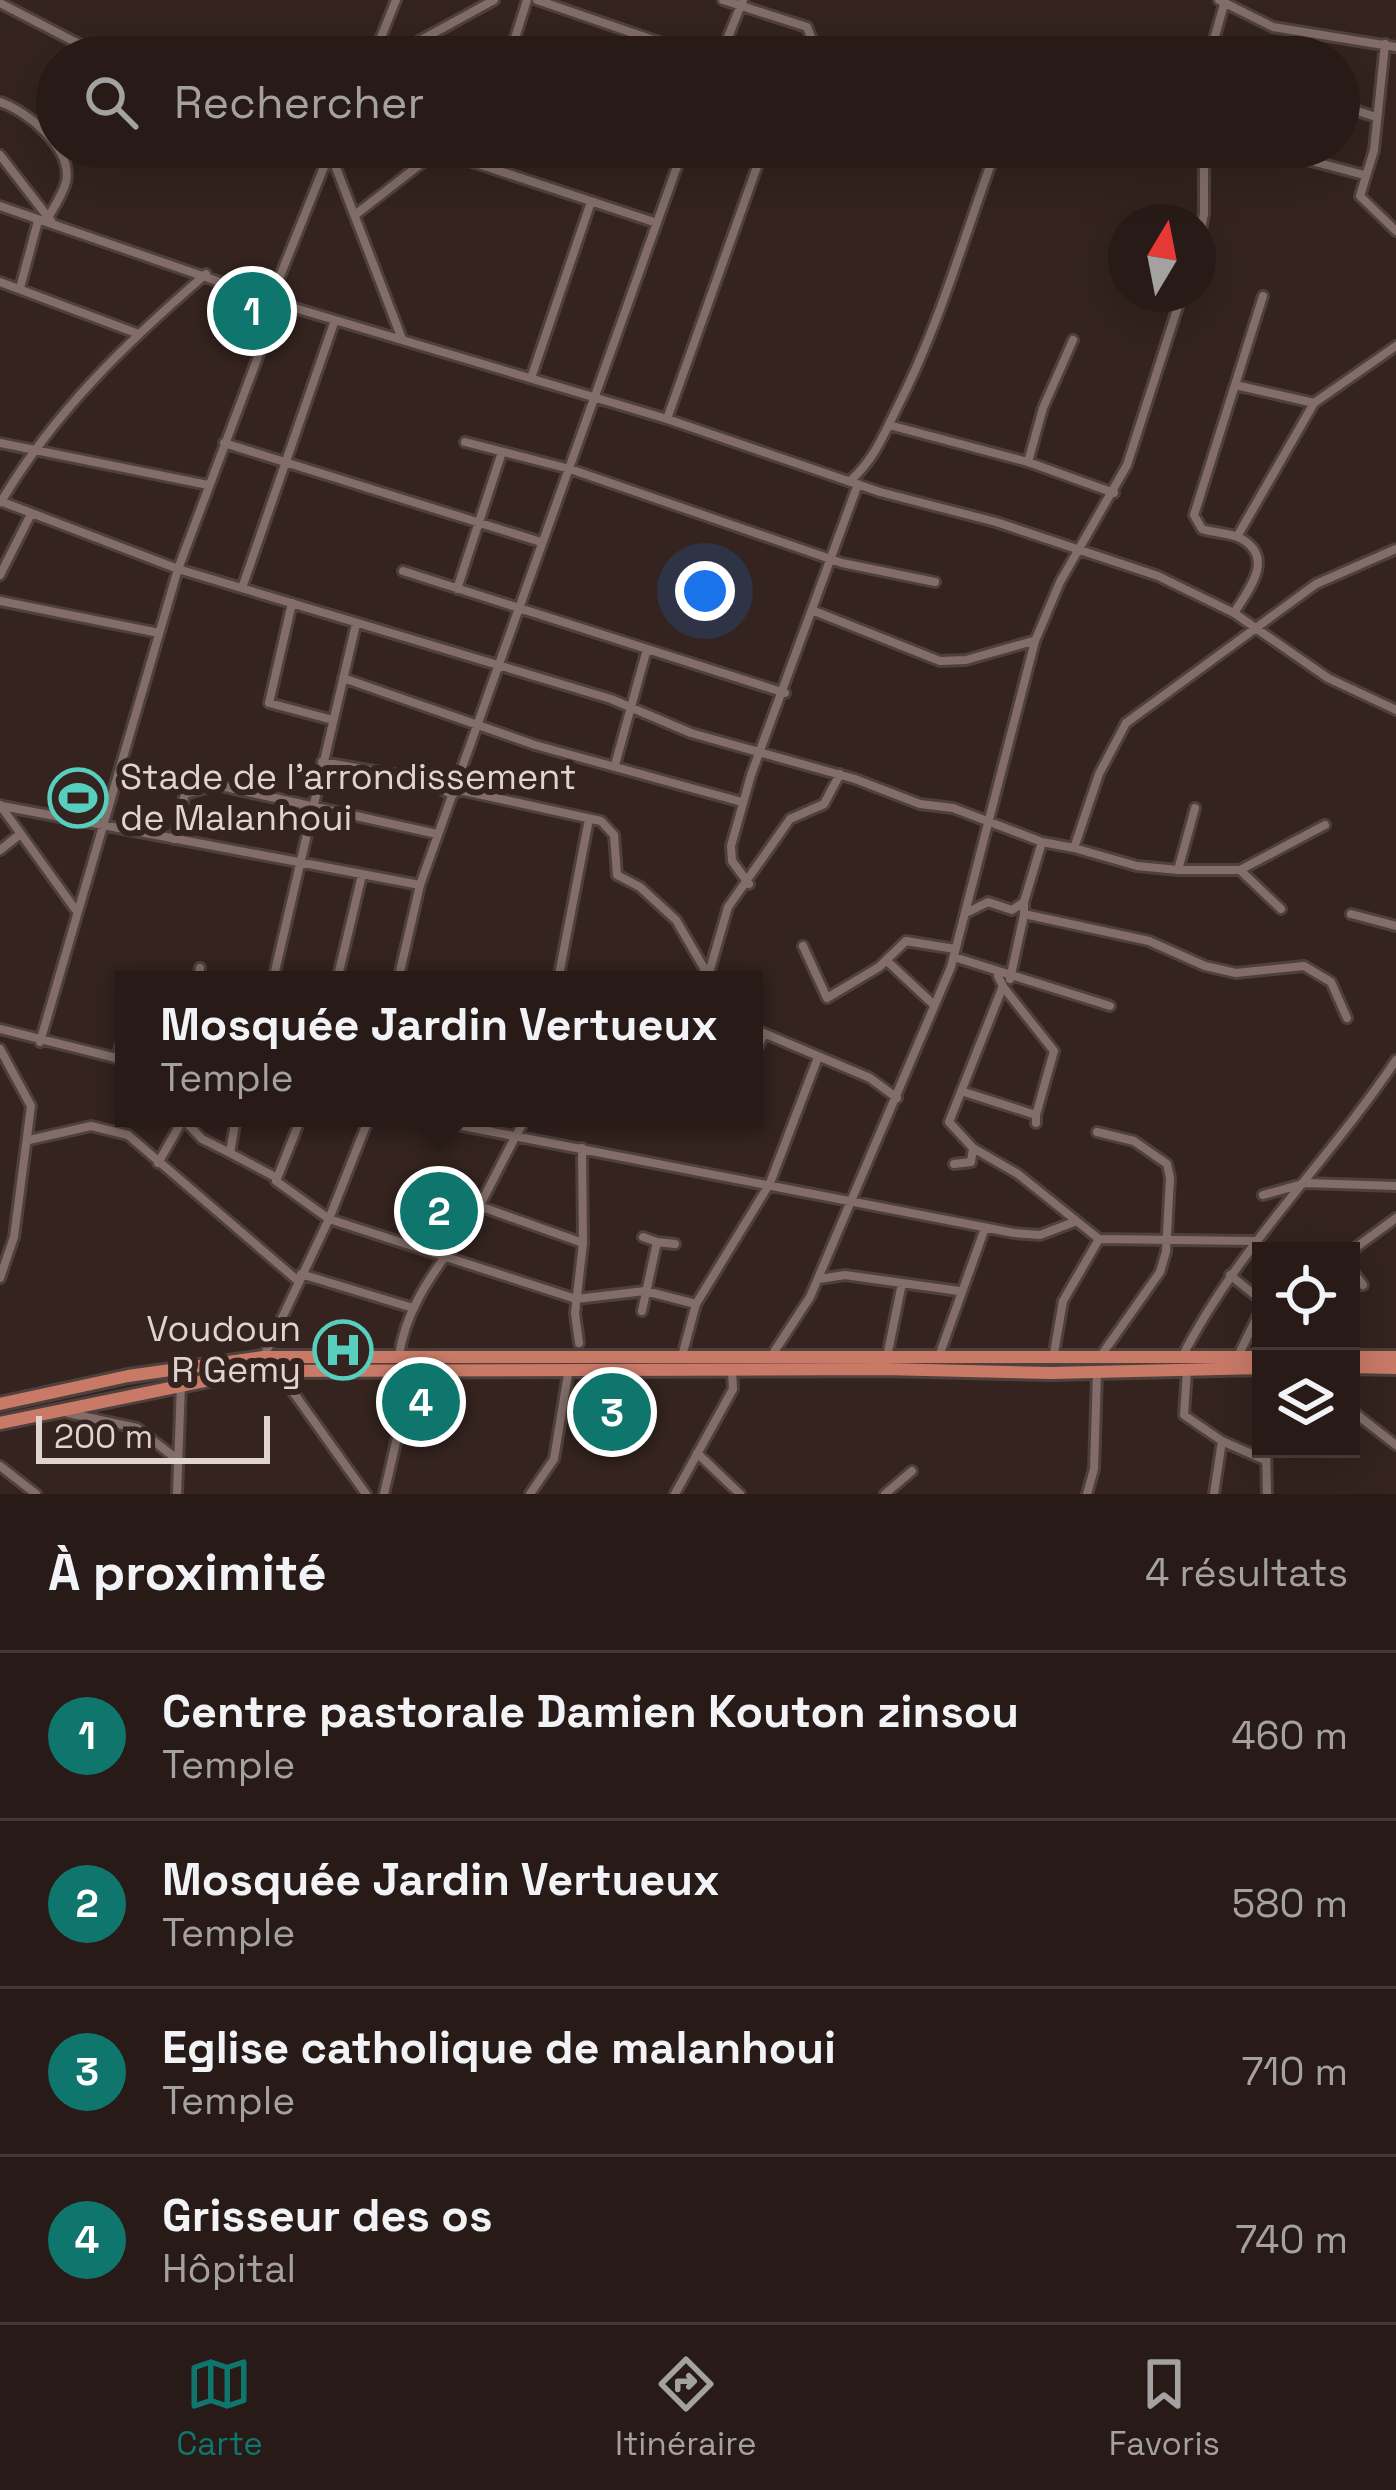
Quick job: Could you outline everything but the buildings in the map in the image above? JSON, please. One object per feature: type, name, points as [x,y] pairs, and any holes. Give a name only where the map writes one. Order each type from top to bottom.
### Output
[{"type":"main road","points":[[0,1404],[128,1376],[263,1357],[1053,1359],[1098,1366]]},
{"type":"main road","points":[[1184,1364],[1252,1357]]},
{"type":"main road","points":[[1360,1357],[1396,1357]]},
{"type":"main road","points":[[0,1424],[181,1383],[278,1371],[569,1368],[732,1372],[1184,1364],[1252,1368]]},
{"type":"main road","points":[[1360,1367],[1396,1368]]},
{"type":"street","points":[[381,36],[396,0]]},
{"type":"street","points":[[429,36],[494,0]]},
{"type":"street","points":[[515,36],[527,0]]},
{"type":"street","points":[[537,0],[642,36]]},
{"type":"street","points":[[723,0],[809,29],[807,36]]},
{"type":"street","points":[[1214,36],[1223,0],[1273,27],[1332,36]]},
{"type":"street","points":[[0,3],[64,36]]},
{"type":"street","points":[[728,36],[741,3]]},
{"type":"street","points":[[1360,40],[1396,47]]},
{"type":"street","points":[[1384,44],[1374,150],[1360,196],[1396,231]]},
{"type":"street","points":[[0,102],[36,124]]},
{"type":"street","points":[[1360,112],[1376,117]]},
{"type":"street","points":[[0,155],[43,219]]},
{"type":"street","points":[[0,300],[16,288],[67,173],[64,168]]},
{"type":"street","points":[[40,1042],[178,569],[324,168]]},
{"type":"street","points":[[338,168],[403,340]]},
{"type":"street","points":[[355,215],[416,168]]},
{"type":"street","points":[[494,168],[657,223]]},
{"type":"street","points":[[400,971],[437,834],[677,168]]},
{"type":"street","points":[[667,419],[757,168]]},
{"type":"street","points":[[749,884],[732,861],[742,802],[814,611],[855,482],[889,425],[947,299],[991,168]]},
{"type":"street","points":[[1204,168],[1204,204]]},
{"type":"street","points":[[1338,168],[1364,175]]},
{"type":"street","points":[[531,378],[591,202]]},
{"type":"street","points":[[0,206],[335,320],[667,419],[1158,576],[1234,613],[1309,667],[1396,710]]},
{"type":"street","points":[[206,274],[136,333],[33,447],[0,502],[178,569],[1042,842],[1137,866],[1240,870],[1325,825]]},
{"type":"street","points":[[0,282],[136,333]]},
{"type":"street","points":[[1234,613],[1260,567],[1255,552],[1238,536],[1202,529],[1194,515],[1263,296]]},
{"type":"street","points":[[771,1356],[818,1279],[935,1006],[967,913],[1035,640],[1079,548],[1114,494],[1176,312]]},
{"type":"street","points":[[242,588],[335,320]]},
{"type":"street","points":[[1028,462],[1043,408],[1073,340]]},
{"type":"street","points":[[1238,536],[1314,403],[1396,346]]},
{"type":"street","points":[[1235,385],[1314,403]]},
{"type":"street","points":[[889,425],[1028,462],[1114,494]]},
{"type":"street","points":[[0,442],[208,485]]},
{"type":"street","points":[[465,442],[570,469],[830,559],[935,582]]},
{"type":"street","points":[[224,443],[541,542]]},
{"type":"street","points":[[458,589],[502,452]]},
{"type":"street","points":[[0,575],[30,516]]},
{"type":"street","points":[[1074,848],[1099,774],[1126,723],[1224,656],[1252,625],[1316,584],[1396,549]]},
{"type":"street","points":[[403,571],[785,693]]},
{"type":"street","points":[[0,601],[160,634]]},
{"type":"street","points":[[292,603],[269,703],[333,720]]},
{"type":"street","points":[[814,611],[940,661],[966,660],[1035,640]]},
{"type":"street","points":[[275,971],[356,624]]},
{"type":"street","points":[[615,765],[647,650]]},
{"type":"street","points":[[343,678],[535,745],[742,802]]},
{"type":"street","points":[[322,761],[422,779],[454,792],[589,819],[610,829],[617,875],[640,886],[676,920],[704,971]]},
{"type":"street","points":[[710,971],[728,908],[790,819],[818,809],[840,775]]},
{"type":"street","points":[[174,839],[183,799],[194,788],[231,788],[437,834]]},
{"type":"street","points":[[1,805],[420,885]]},
{"type":"street","points":[[1,805],[76,910]]},
{"type":"street","points":[[1178,870],[1195,808]]},
{"type":"street","points":[[560,971],[589,819]]},
{"type":"street","points":[[0,850],[20,835]]},
{"type":"street","points":[[1042,842],[1006,982],[949,1122],[973,1148],[1018,1174],[1099,1239],[1254,1241]]},
{"type":"street","points":[[1240,870],[1281,909]]},
{"type":"street","points":[[339,971],[362,875]]},
{"type":"street","points":[[967,913],[988,902],[1149,941],[1205,966],[1236,973],[1304,966],[1331,982],[1347,1018]]},
{"type":"street","points":[[1012,910],[1024,902]]},
{"type":"street","points":[[1351,914],[1396,926]]},
{"type":"street","points":[[803,946],[827,998],[887,961],[906,941],[954,953],[1006,982],[1054,1052],[1036,1119],[962,1091]]},
{"type":"street","points":[[887,961],[935,1006]]},
{"type":"street","points":[[1006,982],[1110,1006]]},
{"type":"street","points":[[0,1029],[115,1058]]},
{"type":"street","points":[[764,1034],[817,1060],[870,1078],[898,1098]]},
{"type":"street","points":[[0,1049],[30,1099],[29,1139],[14,1237],[0,1278]]},
{"type":"street","points":[[682,1356],[696,1304],[770,1183],[817,1060]]},
{"type":"street","points":[[1252,1451],[1222,1442],[1184,1415],[1184,1364],[1230,1275],[1306,1183],[1396,1060]]},
{"type":"street","points":[[29,1139],[102,1127],[128,1135],[299,1277],[413,1308]]},
{"type":"street","points":[[158,1163],[178,1127]]},
{"type":"street","points":[[192,1127],[277,1178]]},
{"type":"street","points":[[230,1153],[234,1127]]},
{"type":"street","points":[[297,1127],[277,1178],[280,1188],[329,1219],[576,1299],[645,1291],[696,1304]]},
{"type":"street","points":[[263,1357],[329,1219],[365,1127]]},
{"type":"street","points":[[461,1127],[985,1228],[1040,1235],[1074,1222]]},
{"type":"street","points":[[399,1356],[413,1308],[479,1205],[521,1127]]},
{"type":"street","points":[[1087,1494],[1094,1469],[1098,1366],[1160,1272],[1167,1240],[1166,1164],[1134,1141],[1097,1132]]},
{"type":"street","points":[[579,1343],[576,1299],[583,1243],[582,1148]]},
{"type":"street","points":[[954,1164],[971,1162],[973,1148]]},
{"type":"street","points":[[1262,1195],[1306,1183],[1396,1186]]},
{"type":"street","points":[[479,1205],[583,1243]]},
{"type":"street","points":[[1360,1244],[1396,1218]]},
{"type":"street","points":[[938,1360],[985,1228]]},
{"type":"street","points":[[643,1237],[675,1244]]},
{"type":"street","points":[[1053,1359],[1063,1301],[1099,1239]]},
{"type":"street","points":[[642,1311],[657,1242]]},
{"type":"street","points":[[818,1279],[845,1275],[959,1291]]},
{"type":"street","points":[[1230,1275],[1252,1293]]},
{"type":"street","points":[[1360,1280],[1364,1285]]},
{"type":"street","points":[[887,1358],[902,1283]]},
{"type":"street","points":[[1238,1357],[1252,1328]]},
{"type":"street","points":[[384,1494],[414,1368]]},
{"type":"street","points":[[530,1494],[554,1459],[569,1394],[569,1368]]},
{"type":"street","points":[[278,1371],[366,1494]]},
{"type":"street","points":[[675,1494],[733,1389],[732,1372]]},
{"type":"street","points":[[177,1494],[181,1383]]},
{"type":"street","points":[[49,1411],[136,1428],[178,1460]]},
{"type":"street","points":[[1360,1417],[1396,1445]]},
{"type":"street","points":[[1214,1494],[1222,1442]]},
{"type":"street","points":[[697,1453],[740,1494]]},
{"type":"street","points":[[1266,1458],[1267,1494]]},
{"type":"street","points":[[0,1466],[36,1494]]},
{"type":"street","points":[[885,1494],[912,1472]]},
{"type":"place","name":"Centre pastorale Damien Kouton zinsou","points":[[252,311]]},
{"type":"place","name":"Stade de l'arrondissement de Malanhoui","points":[[78,798]]},
{"type":"place","name":"Mosquée Jardin Vertueux","points":[[439,1211]]},
{"type":"place","name":"Voudoun R Gemy","points":[[343,1350]]},
{"type":"place","name":"Grisseur des os","points":[[421,1402]]},
{"type":"place","name":"Eglise catholique de malanhoui","points":[[612,1412]]}]
